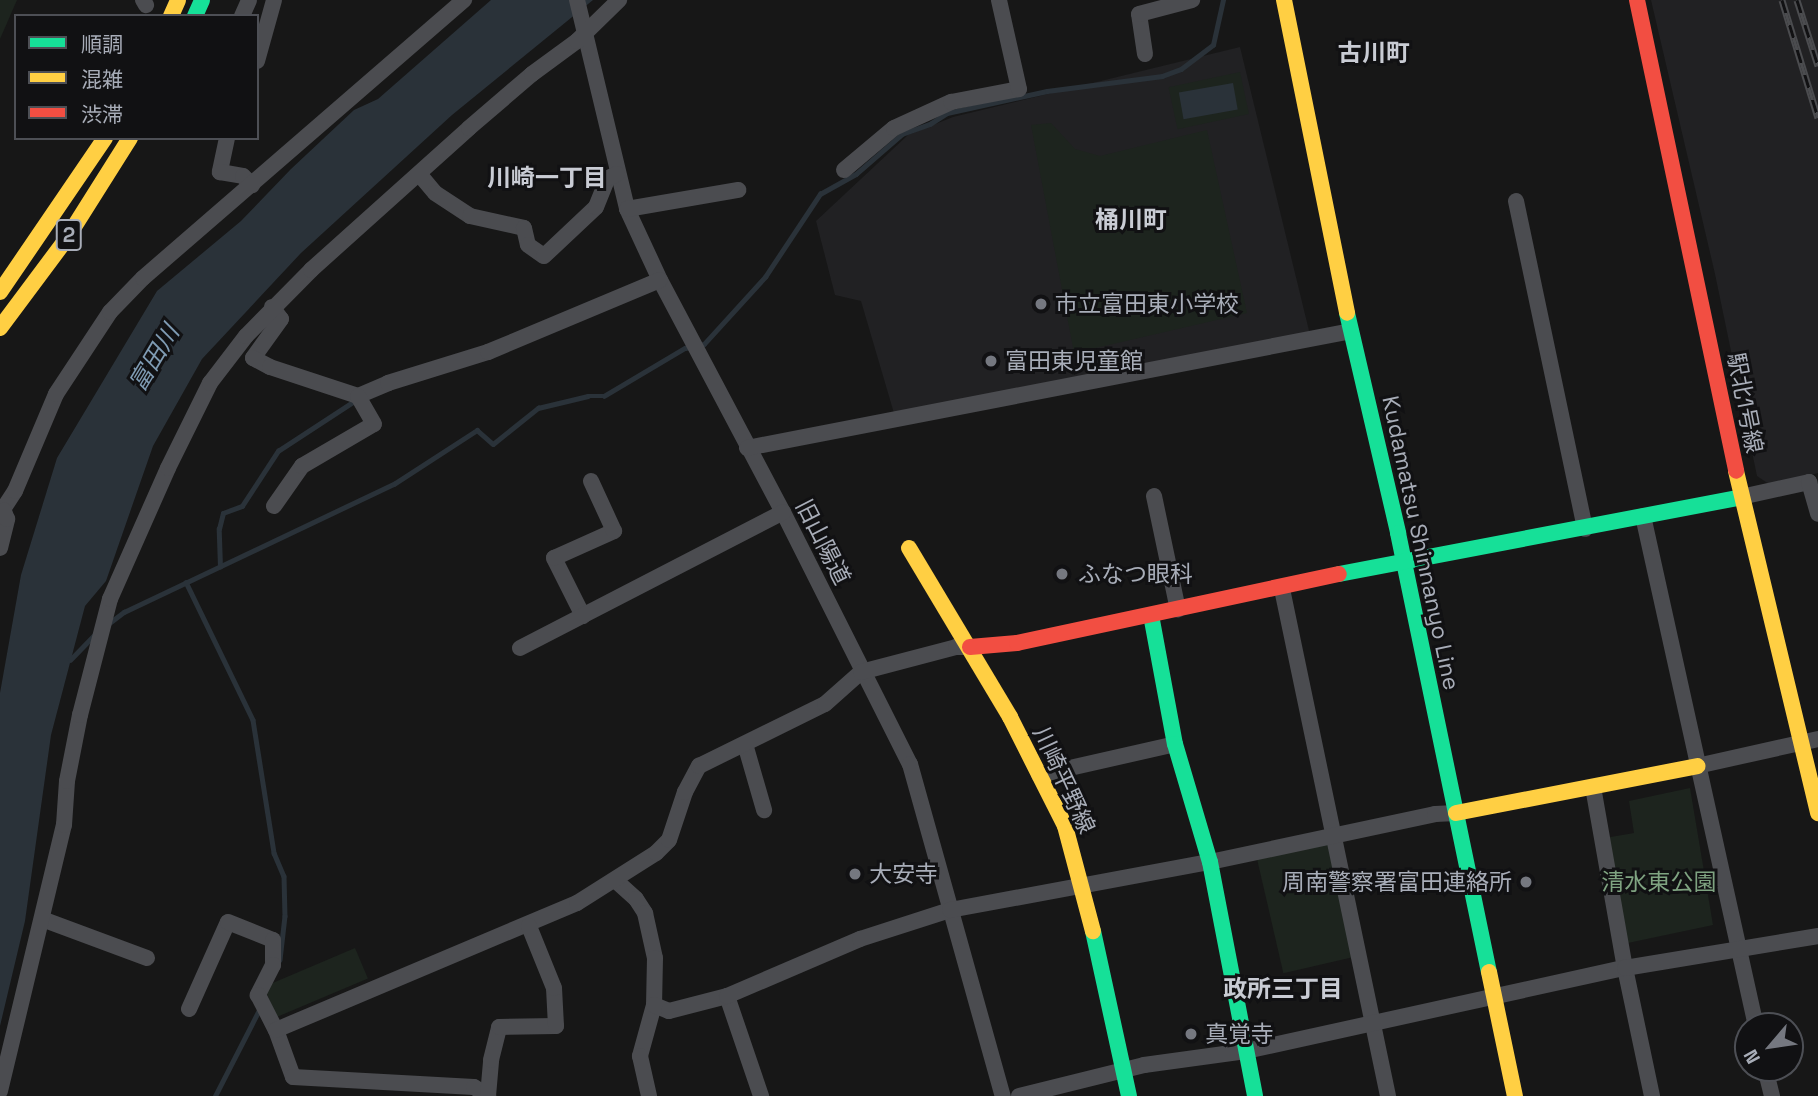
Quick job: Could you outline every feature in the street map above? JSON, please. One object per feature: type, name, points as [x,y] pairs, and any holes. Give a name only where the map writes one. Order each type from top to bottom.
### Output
[{"type":"main road","name":"Kudamatsu Shinnanyo Line","points":[[1284,0],[1351,331],[1403,560],[1515,1096]]},
{"type":"main road","name":"駅北1号線","points":[[1637,0],[1741,497],[1818,813]]},
{"type":"main road","name":"2","points":[[0,292],[104,140]]},
{"type":"main road","name":"2","points":[[0,328],[67,238],[129,140]]},
{"type":"main road","points":[[970,647],[1017,643],[1282,589],[1403,560],[1585,529],[1741,497]]},
{"type":"main road","name":"川崎平野線","points":[[909,548],[970,647],[1065,826],[1082,886],[1129,1096]]},
{"type":"main road","points":[[1151,615],[1175,744],[1210,862],[1255,1096]]},
{"type":"main road","points":[[1456,813],[1697,766]]},
{"type":"street","points":[[259,51],[274,0]]},
{"type":"street","points":[[0,548],[7,519],[2,512],[56,394],[110,312],[143,278],[464,0]]},
{"type":"street","name":"旧山陽道","points":[[578,0],[627,209],[660,280],[783,512],[861,672],[910,764],[1003,1096]]},
{"type":"street","points":[[0,1091],[64,825],[67,781],[80,715],[110,599],[209,383],[272,307],[583,25],[619,0]]},
{"type":"street","points":[[844,170],[894,128],[951,102],[1019,89],[999,0]]},
{"type":"street","points":[[1145,54],[1139,14],[1192,0]]},
{"type":"street","points":[[227,140],[220,172],[243,176],[252,185]]},
{"type":"street","points":[[419,175],[435,194],[470,216],[524,228],[528,245],[544,256],[596,207],[608,178],[617,174]]},
{"type":"street","points":[[627,209],[738,190]]},
{"type":"street","points":[[1516,201],[1585,529]]},
{"type":"street","points":[[358,396],[387,383],[488,352],[660,280]]},
{"type":"street","points":[[272,307],[281,319],[253,358],[270,367],[358,396],[374,424],[302,466],[274,506]]},
{"type":"street","points":[[747,448],[1351,331]]},
{"type":"street","points":[[583,616],[554,558],[614,531],[591,481]]},
{"type":"street","points":[[1741,497],[1809,482],[1818,514]]},
{"type":"street","points":[[1154,496],[1178,610]]},
{"type":"street","points":[[520,648],[783,512]]},
{"type":"street","points":[[1643,516],[1753,1012]]},
{"type":"street","points":[[1282,589],[1336,835],[1388,1096]]},
{"type":"street","points":[[276,1030],[529,926],[577,903],[656,853],[669,840],[685,792],[699,765],[825,704],[861,672],[956,647],[970,647]]},
{"type":"street","points":[[1697,766],[1818,739]]},
{"type":"street","points":[[745,744],[765,810]]},
{"type":"street","points":[[1039,775],[1175,744]]},
{"type":"street","points":[[1593,787],[1651,1096]]},
{"type":"street","points":[[654,1005],[669,1011],[727,996],[860,939],[950,910],[1210,862],[1434,814],[1456,813]]},
{"type":"street","points":[[615,880],[636,899],[645,913],[655,958],[654,1005],[640,1056],[649,1096]]},
{"type":"street","points":[[42,919],[148,958]]},
{"type":"street","points":[[189,1009],[228,922],[273,940],[273,965],[258,995],[276,1030],[293,1077],[429,1090],[474,1087],[488,1096],[491,1060],[499,1027],[556,1026],[555,988],[529,926]]},
{"type":"street","points":[[1019,1096],[1124,1070],[1246,1051],[1625,968],[1818,936]]},
{"type":"street","points":[[727,996],[761,1096]]},
{"type":"shaded area","points":[[1651,0],[1818,0],[1818,473],[1772,486],[1757,476],[1715,274]]},
{"type":"shaded area","points":[[1240,47],[1312,343],[896,420],[861,301],[835,295],[816,221],[908,135],[953,117]]},
{"type":"green space","points":[[0,0],[17,0],[0,39]]},
{"type":"green space","points":[[1240,72],[1249,114],[1178,129],[1169,87]]},
{"type":"green space","points":[[1051,123],[1075,149],[1100,156],[1207,130],[1247,313],[1074,353],[1031,125]]},
{"type":"green space","name":"清水東公園","points":[[1690,788],[1713,925],[1623,944],[1605,838],[1634,833],[1629,801]]},
{"type":"green space","points":[[1327,842],[1354,957],[1283,973],[1257,858]]},
{"type":"green space","points":[[355,948],[368,978],[277,1017],[264,987]]},
{"type":"water","name":"富田川","points":[[491,0],[593,0],[452,115],[301,253],[202,359],[153,446],[106,581],[85,606],[51,735],[25,921],[0,1026],[0,693],[21,575],[57,458],[157,291],[241,221],[354,110],[378,99]]},
{"type":"water","points":[[1233,83],[1238,110],[1184,119],[1179,93]]},
{"type":"waterway","points":[[108,624],[124,612],[394,484],[477,430],[493,444],[538,408],[588,396],[604,396],[685,348],[704,344],[765,277],[820,194],[856,174],[902,134],[930,124],[947,113],[1047,91],[1162,76],[1181,69],[1213,45],[1223,0]]},
{"type":"waterway","points":[[220,567],[219,529],[223,513],[242,506],[278,451],[353,402]]},
{"type":"waterway","points":[[186,582],[253,720],[274,853],[284,876],[285,916],[280,960]]},
{"type":"waterway","points":[[70,660],[95,634]]},
{"type":"waterway","points":[[215,1096],[259,1010]]},
{"type":"railway","points":[[1782,0],[1818,118]]},
{"type":"railway","points":[[1797,0],[1818,66]]},
{"type":"traffic: fast","points":[[196,14],[202,0]]},
{"type":"traffic: fast","points":[[1347,313],[1398,533],[1489,972]]},
{"type":"traffic: fast","points":[[1339,574],[1741,497]]},
{"type":"traffic: fast","points":[[1151,615],[1175,744],[1210,862],[1255,1096]]},
{"type":"traffic: fast","points":[[1093,931],[1129,1096]]},
{"type":"traffic: slow","points":[[172,14],[178,0]]},
{"type":"traffic: slow","points":[[1284,0],[1347,313]]},
{"type":"traffic: slow","points":[[0,292],[104,140]]},
{"type":"traffic: slow","points":[[0,328],[67,238],[129,140]]},
{"type":"traffic: slow","points":[[1736,471],[1818,813]]},
{"type":"traffic: slow","points":[[909,548],[1010,717],[1065,826],[1093,931]]},
{"type":"traffic: slow","points":[[1456,813],[1697,766]]},
{"type":"traffic: slow","points":[[1489,972],[1515,1096]]},
{"type":"traffic: jam","points":[[1637,0],[1736,471]]},
{"type":"traffic: jam","points":[[970,647],[1017,643],[1339,574]]},
{"type":"place","name":"市立富田東小学校","points":[[1041,304]]},
{"type":"place","name":"富田東児童館","points":[[991,361]]},
{"type":"place","name":"ふなつ眼科","points":[[1062,574]]},
{"type":"place","name":"大安寺","points":[[855,874]]},
{"type":"place","name":"周南警察署富田連絡所","points":[[1526,882]]},
{"type":"place","name":"真覚寺","points":[[1191,1034]]},
{"type":"district","name":"古川町","points":[[1374,53]]},
{"type":"district","name":"川崎一丁目","points":[[547,178]]},
{"type":"district","name":"桶川町","points":[[1131,220]]},
{"type":"district","name":"政所三丁目","points":[[1283,989]]}]
